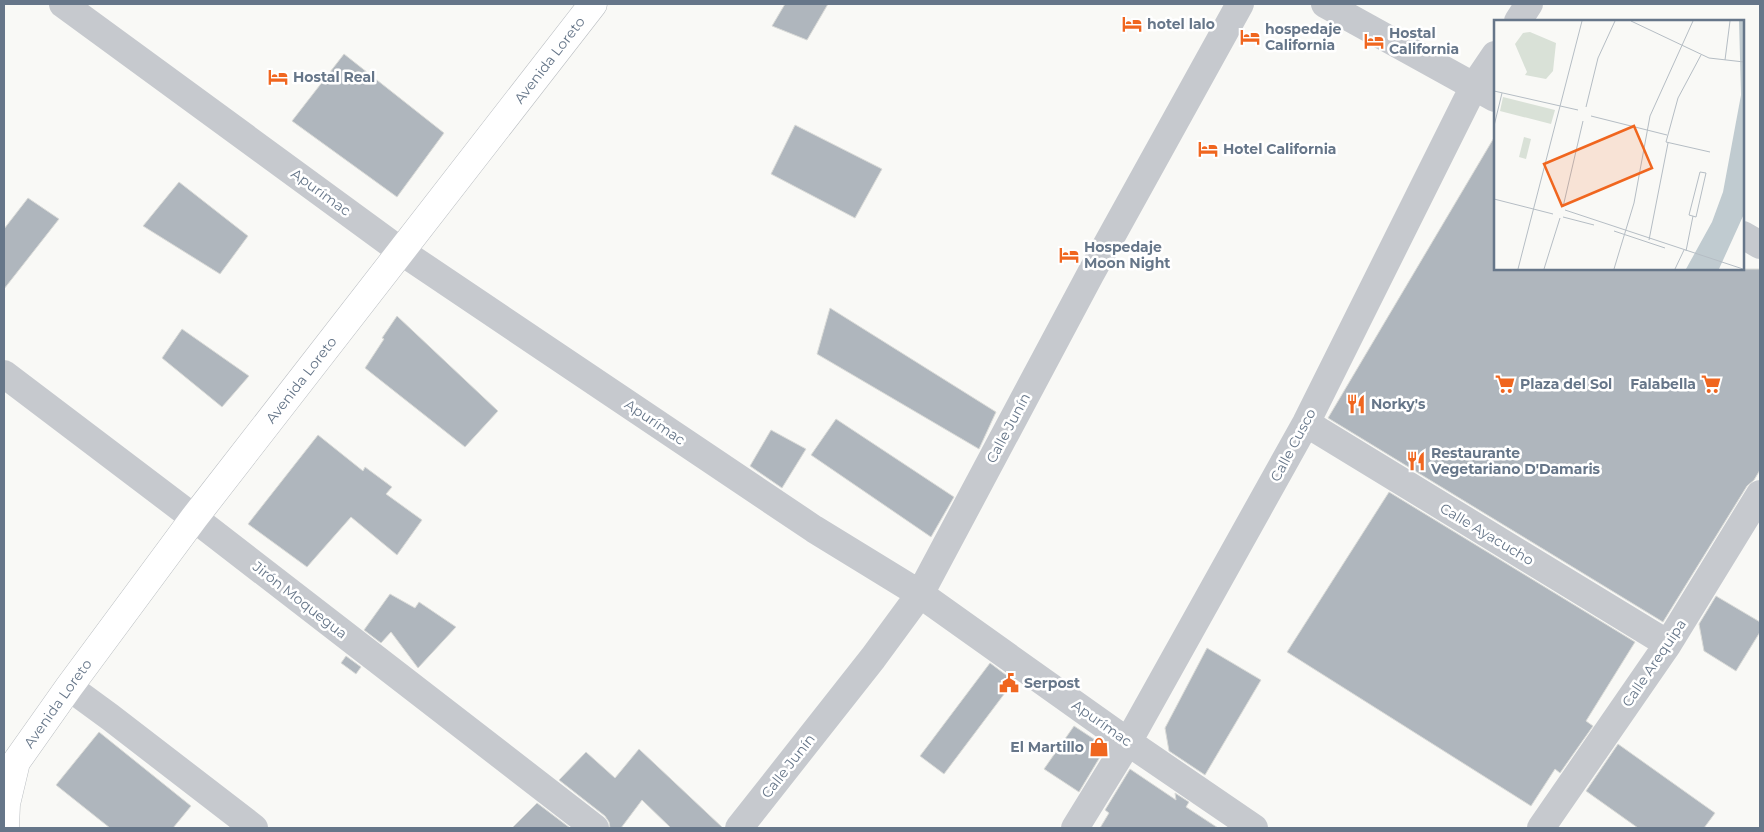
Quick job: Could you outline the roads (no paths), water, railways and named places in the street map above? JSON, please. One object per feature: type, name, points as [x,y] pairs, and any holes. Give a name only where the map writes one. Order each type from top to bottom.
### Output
[{"type":"main road","name":"Avenida Loreto","points":[[5,828],[10,767],[194,518],[593,4]]},
{"type":"street","name":"Apurímac","points":[[63,4],[402,252],[814,529],[920,594],[1128,742],[1254,828]]},
{"type":"street","name":"Calle Junín","points":[[739,828],[873,658],[920,594],[1090,275],[1240,4]]},
{"type":"street","points":[[1325,4],[1484,92]]},
{"type":"street","points":[[1519,20],[1530,4]]},
{"type":"street","name":"Calle Cusco","points":[[1075,828],[1128,742],[1306,423],[1484,92],[1494,57]]},
{"type":"street","points":[[1744,236],[1760,245]]},
{"type":"street","name":"Jirón Moquegua","points":[[4,374],[194,518],[595,828]]},
{"type":"street","name":"Calle Ayacucho","points":[[1306,423],[1668,644]]},
{"type":"street","name":"Calle Arequipa","points":[[1541,828],[1753,521],[1760,494]]},
{"type":"street","points":[[69,688],[110,716],[254,828]]},
{"type":"place","name":"hotel lalo","points":[[1132,24]]},
{"type":"place","name":"hospedaje California","points":[[1250,37]]},
{"type":"place","name":"Hostal California","points":[[1374,41]]},
{"type":"place","name":"Hostal Real","points":[[278,77]]},
{"type":"place","name":"Hotel California","points":[[1208,149]]},
{"type":"place","name":"Hospedaje Moon Night","points":[[1069,255]]},
{"type":"place","name":"Plaza del Sol","points":[[1505,384]]},
{"type":"place","name":"Falabella","points":[[1711,384]]},
{"type":"place","name":"Norky's","points":[[1356,404]]},
{"type":"place","name":"Restaurante Vegetariano D'Damaris","points":[[1416,461]]},
{"type":"place","name":"Serpost","points":[[1009,683]]},
{"type":"place","name":"El Martillo","points":[[1099,747]]}]
